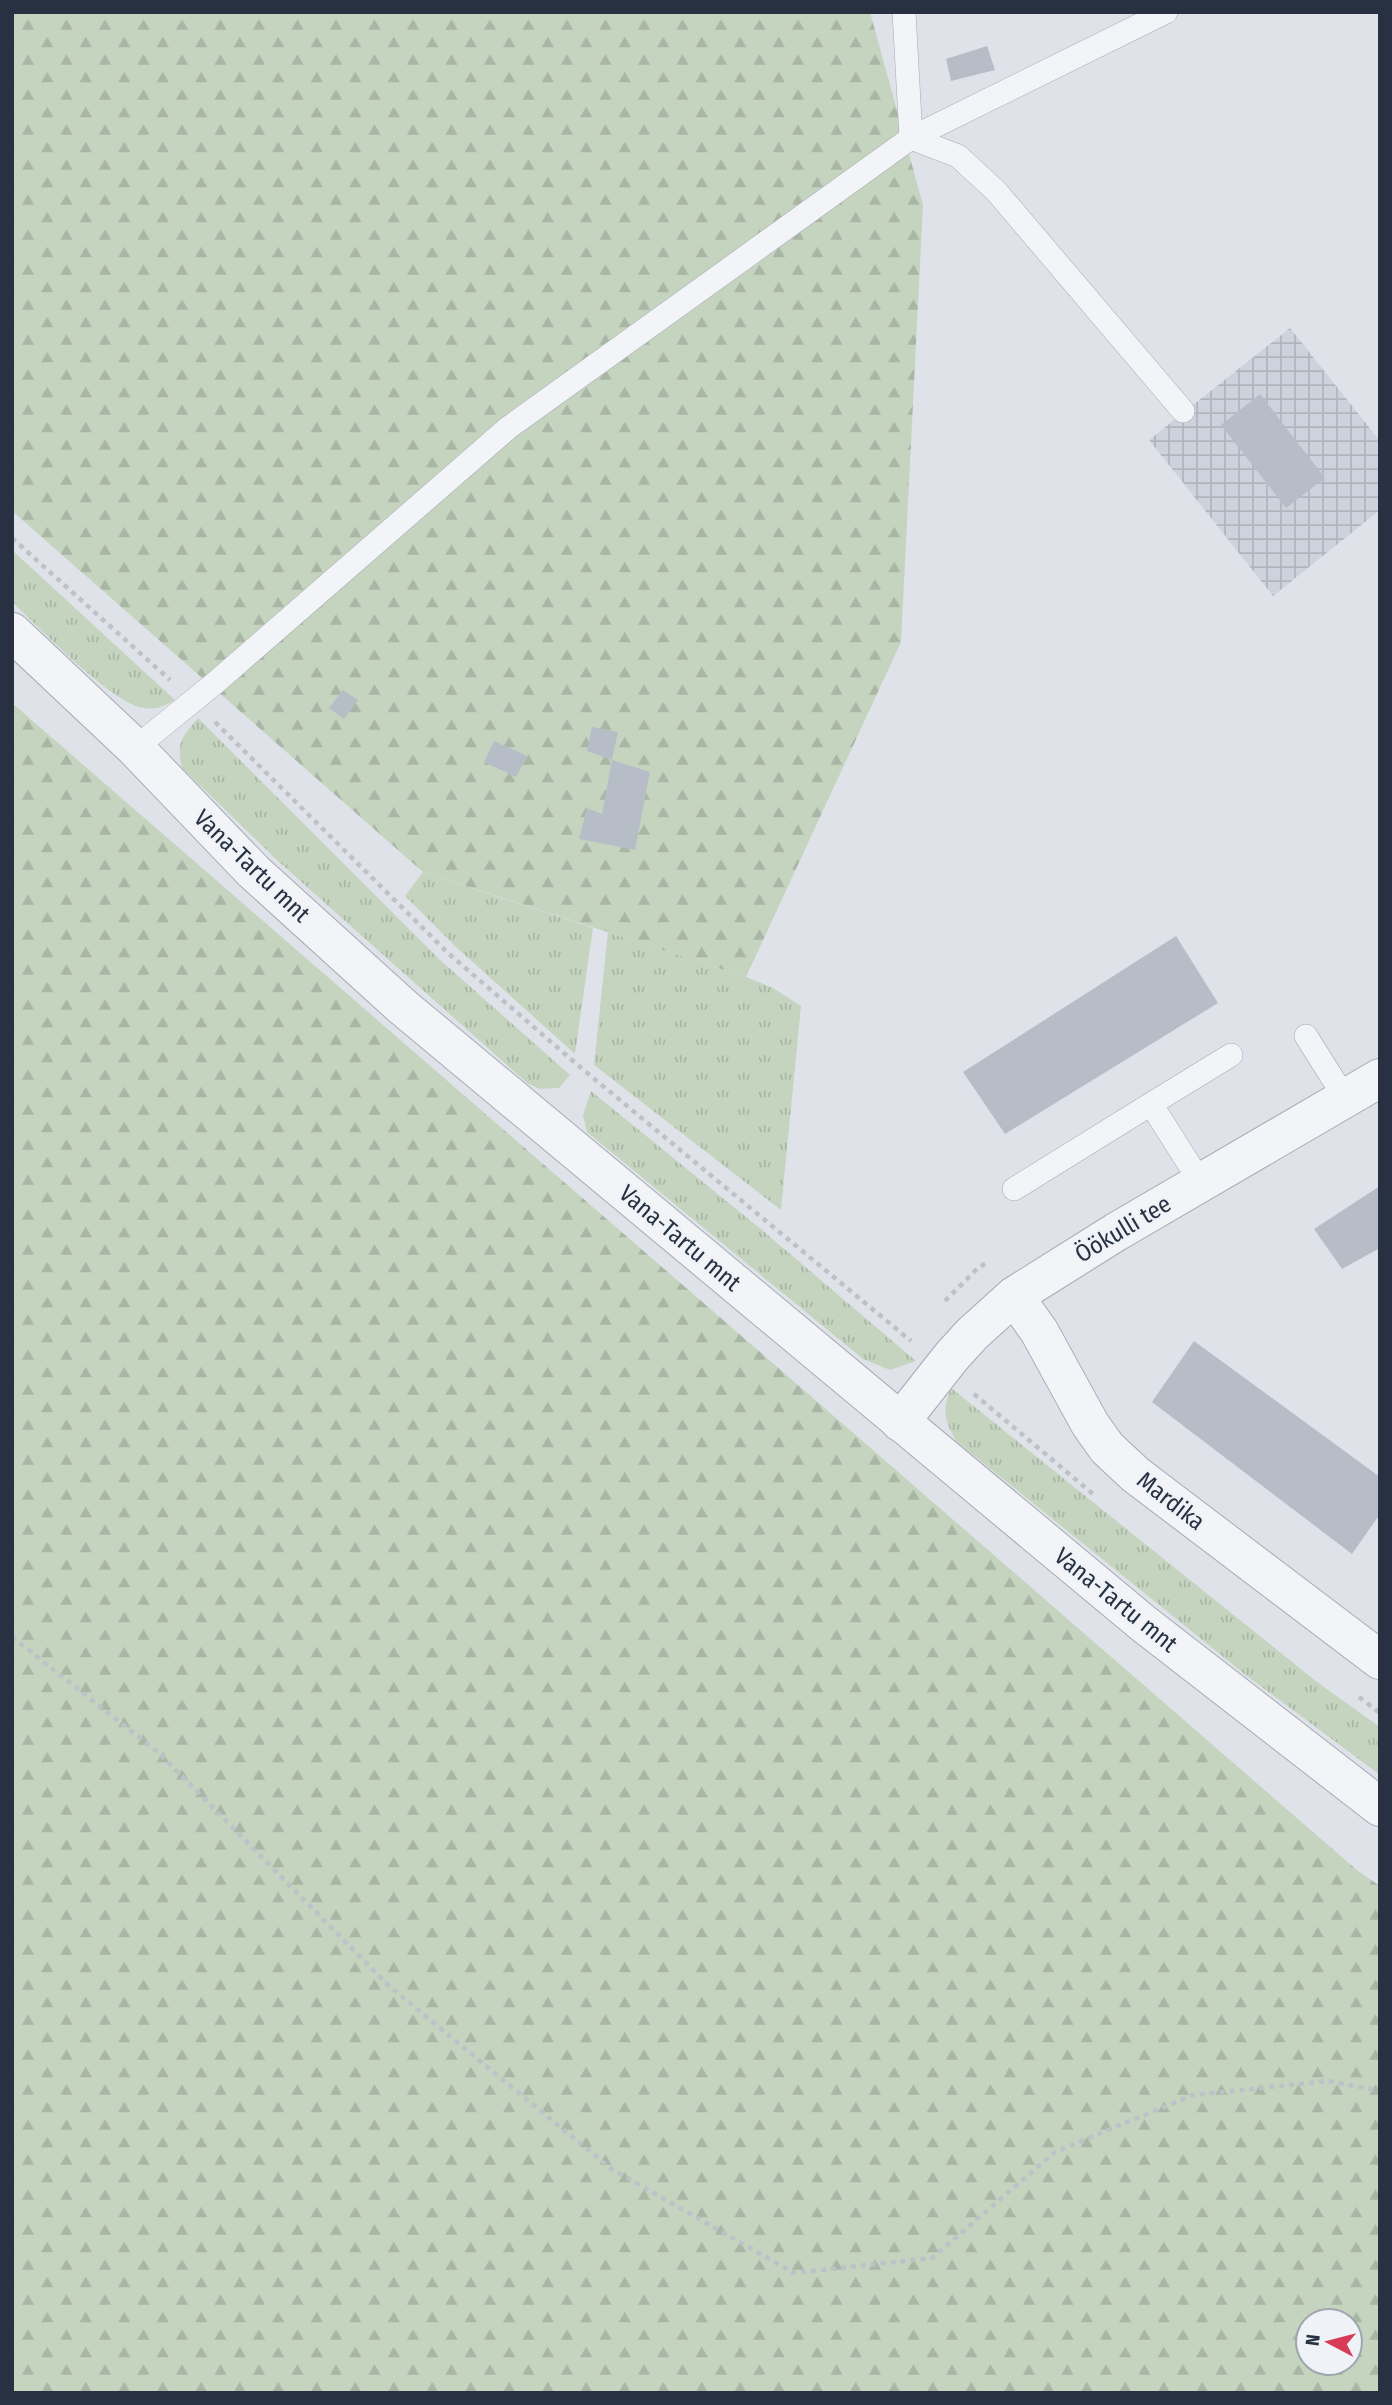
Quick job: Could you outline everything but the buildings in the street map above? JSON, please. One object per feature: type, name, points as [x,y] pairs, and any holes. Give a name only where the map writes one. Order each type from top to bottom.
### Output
[{"type":"street","name":"Vana-Tartu mnt","points":[[12,632],[135,748],[253,871],[404,1008],[1155,1633],[1380,1807]]},
{"type":"street","name":"Öökulli tee","points":[[900,1422],[952,1356],[1014,1296],[1116,1232],[1380,1078]]},
{"type":"street","name":"Mardika","points":[[1014,1296],[1038,1331],[1090,1424],[1107,1448],[1136,1475],[1380,1660]]},
{"type":"lane","points":[[904,12],[911,138]]},
{"type":"lane","points":[[135,748],[194,701],[508,428],[911,138],[1166,12]]},
{"type":"lane","points":[[911,138],[958,156],[996,191],[1183,411]]},
{"type":"lane","points":[[1306,1036],[1345,1098]]},
{"type":"lane","points":[[1014,1189],[1231,1055]]},
{"type":"lane","points":[[1152,1104],[1201,1182]]},
{"type":"path","points":[[12,538],[194,701],[448,953],[914,1344]]},
{"type":"path","points":[[12,1637],[159,1753],[389,1986],[610,2168],[794,2273],[932,2258],[1055,2152],[1193,2095],[1329,2081],[1380,2091]]},
{"type":"shaded area","points":[[1290,328],[1380,441],[1380,510],[1273,596],[1149,440]]},
{"type":"green space","points":[[12,12],[870,12],[923,205],[901,642],[746,977],[423,872],[12,511]]},
{"type":"green space","points":[[12,550],[175,700],[153,708],[130,703],[95,679],[57,645],[12,602]]},
{"type":"green space","points":[[12,703],[1358,1871],[1380,1886],[1380,2393],[12,2393]]},
{"type":"green space","points":[[198,718],[439,959],[570,1075],[559,1088],[540,1089],[527,1083],[279,862],[182,768],[180,746]]},
{"type":"green space","points":[[423,872],[593,928],[575,1054],[457,948],[405,896]]},
{"type":"green space","points":[[608,932],[746,977],[773,988],[801,1006],[781,1210],[594,1065]]},
{"type":"green space","points":[[591,1091],[762,1230],[916,1361],[890,1370],[863,1359],[587,1132],[583,1115]]},
{"type":"green space","points":[[951,1388],[1317,1682],[1380,1727],[1380,1775],[1247,1676],[956,1441],[946,1415],[946,1403]]}]
